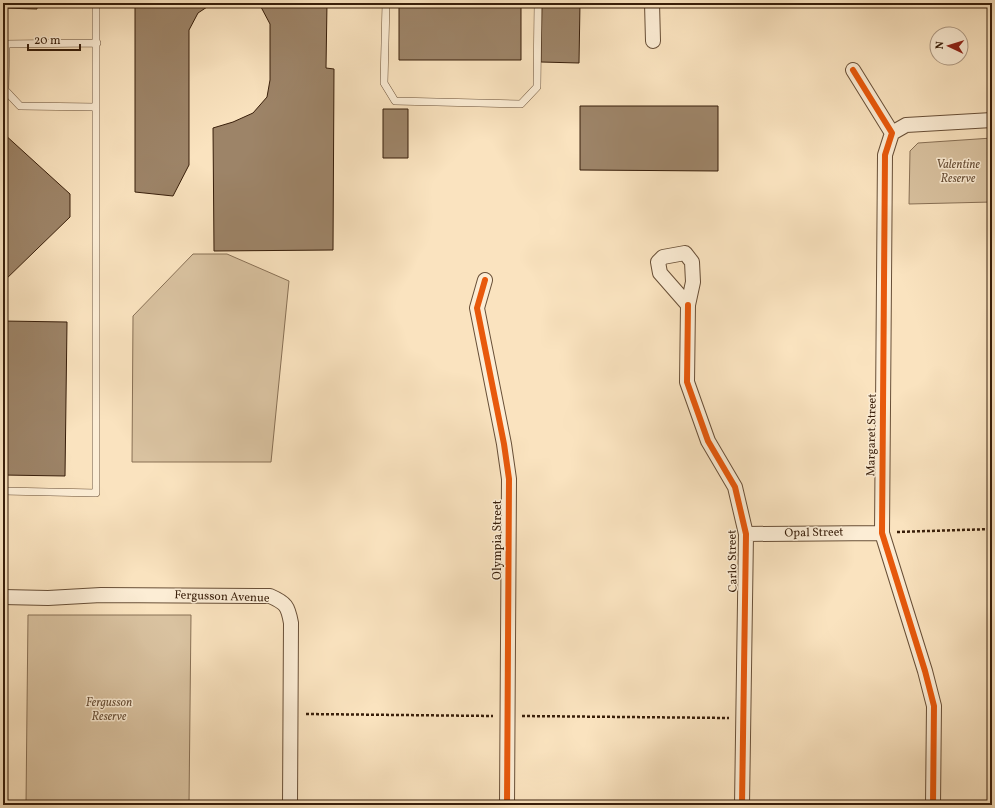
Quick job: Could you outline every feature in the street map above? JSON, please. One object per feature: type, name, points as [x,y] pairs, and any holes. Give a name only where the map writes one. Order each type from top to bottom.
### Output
[{"type":"street","points":[[652,3],[653,41]]},
{"type":"street","points":[[853,70],[892,132],[906,125],[992,120]]},
{"type":"street","name":"Margaret Street","points":[[892,132],[886,155],[882,533],[925,671],[934,706],[933,805]]},
{"type":"street","name":"Olympia Street","points":[[485,280],[477,308],[504,444],[509,479],[507,805]]},
{"type":"street","name":"Carlo Street","points":[[688,305],[687,382],[708,442],[736,487],[746,534],[742,805]]},
{"type":"street","name":"Opal Street","points":[[746,534],[882,533]]},
{"type":"street","name":"Fergusson Avenue","points":[[3,598],[146,595],[270,596],[280,600],[288,608],[291,623],[290,805]]},
{"type":"lane","points":[[3,491],[96,493],[96,3]]},
{"type":"lane","points":[[386,3],[384,83],[395,101],[521,104],[537,87],[538,3]]},
{"type":"lane","points":[[96,107],[20,106],[5,90],[4,44],[97,43]]},
{"type":"path","points":[[882,533],[992,529]]},
{"type":"green space","name":"Valentine Reserve","points":[[992,138],[992,202],[909,204],[910,151],[918,143]]},
{"type":"green space","points":[[193,254],[227,254],[289,281],[271,462],[132,462],[133,316]]},
{"type":"green space","name":"Fergusson Reserve","points":[[28,615],[191,615],[189,805],[26,805]]},
{"type":"building","points":[[3,3],[37,3],[37,9],[3,8]]},
{"type":"building","points":[[135,3],[213,3],[198,13],[189,30],[189,165],[173,196],[135,192]]},
{"type":"building","points":[[253,3],[327,3],[326,68],[334,69],[333,250],[214,251],[213,128],[233,122],[253,113],[267,97],[270,80],[270,24],[261,7]]},
{"type":"building","points":[[399,3],[521,3],[521,60],[399,60]]},
{"type":"building","points":[[542,3],[580,3],[579,63],[541,62]]},
{"type":"building","points":[[580,106],[718,106],[718,171],[580,170]]},
{"type":"building","points":[[383,109],[408,109],[408,158],[383,158]]},
{"type":"building","points":[[3,133],[70,194],[70,217],[3,282]]},
{"type":"building","points":[[3,321],[67,322],[65,476],[3,475]]},
{"type":"cycle path","points":[[853,70],[892,133],[885,155],[882,533],[925,671],[934,706],[933,805]]},
{"type":"cycle path","points":[[485,280],[477,308],[504,444],[509,479],[507,805]]},
{"type":"cycle path","points":[[688,305],[687,382],[708,441],[735,487],[746,534],[742,805]]}]
